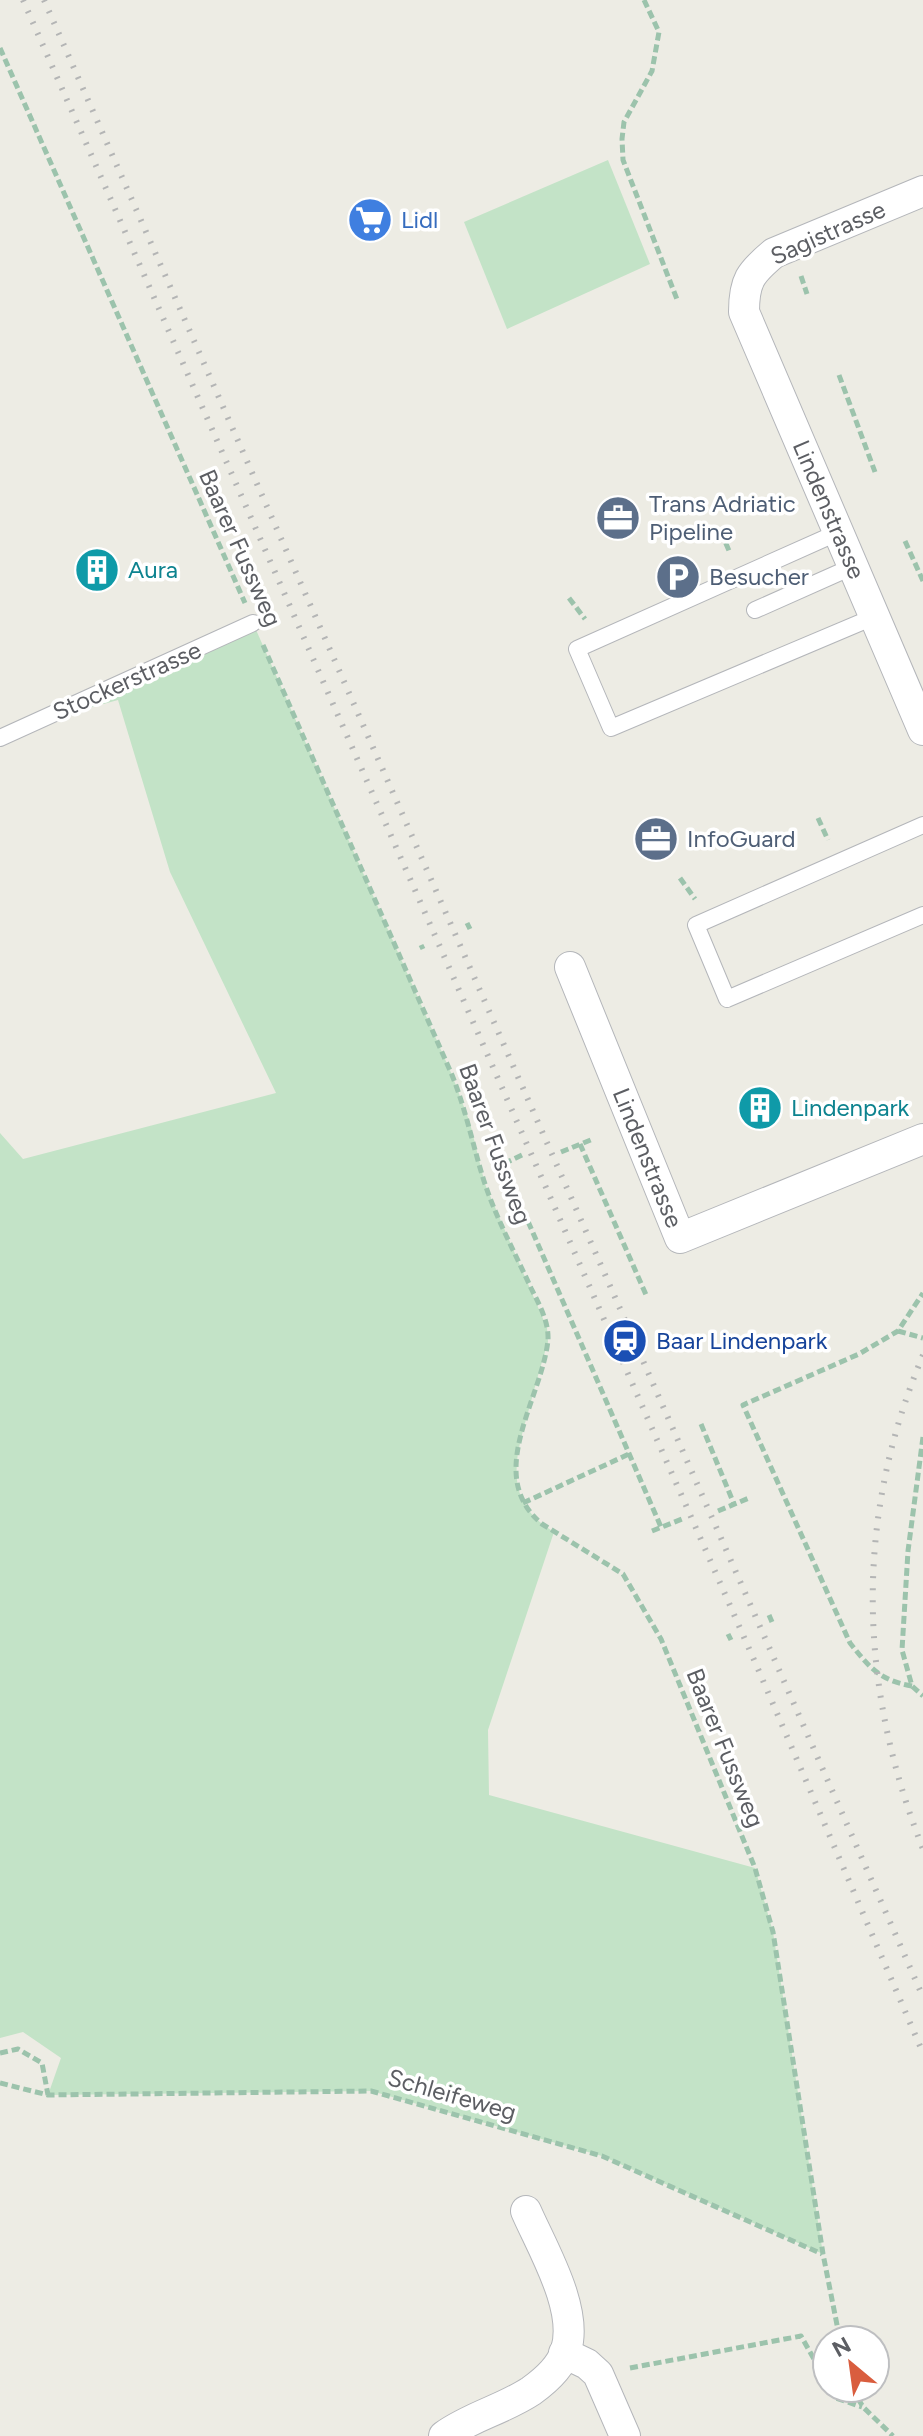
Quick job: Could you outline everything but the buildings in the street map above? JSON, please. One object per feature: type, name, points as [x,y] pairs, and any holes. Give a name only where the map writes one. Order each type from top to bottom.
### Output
[{"type":"street","name":"Sagistrasse","points":[[744,289],[755,269],[774,253],[923,191]]},
{"type":"street","name":"Lindenstrasse","points":[[744,289],[744,312],[923,730]]},
{"type":"street","name":"Lindenstrasse","points":[[570,967],[680,1238],[923,1139]]},
{"type":"street","points":[[444,2436],[456,2427],[529,2392],[554,2372],[564,2353],[569,2321],[560,2289],[526,2211]]},
{"type":"street","points":[[564,2353],[587,2364],[598,2374],[625,2436]]},
{"type":"lane","points":[[839,532],[577,649],[605,715],[611,728],[876,616]]},
{"type":"lane","points":[[755,610],[854,566]]},
{"type":"lane","name":"Stockerstrasse","points":[[0,738],[253,623]]},
{"type":"lane","points":[[923,825],[696,925],[727,999],[923,915]]},
{"type":"path","points":[[644,0],[659,32],[652,71],[624,122],[623,160],[678,302]]},
{"type":"path","name":"Baarer Fussweg","points":[[0,48],[452,1075],[470,1123],[485,1184],[544,1315],[548,1342],[516,1461],[518,1488],[523,1503],[542,1524],[623,1574],[661,1639],[755,1868],[773,1932],[823,2254],[837,2324]]},
{"type":"path","points":[[839,375],[875,472]]},
{"type":"path","points":[[905,541],[923,581]]},
{"type":"path","points":[[561,1152],[593,1139]]},
{"type":"path","points":[[580,1144],[647,1297]]},
{"type":"path","points":[[522,1155],[503,1164],[661,1527]]},
{"type":"path","points":[[912,1686],[888,1682],[850,1643],[743,1405],[859,1354],[898,1331],[923,1293]]},
{"type":"path","points":[[898,1331],[923,1338]]},
{"type":"path","points":[[701,1424],[734,1504]]},
{"type":"path","points":[[923,1437],[908,1551],[902,1650],[912,1686],[923,1696]]},
{"type":"path","points":[[523,1503],[629,1454]]},
{"type":"path","points":[[718,1511],[749,1498]]},
{"type":"path","points":[[652,1531],[682,1519]]},
{"type":"path","points":[[0,2053],[18,2049],[42,2063],[48,2095]]},
{"type":"path","name":"Schleifeweg","points":[[0,2083],[48,2095],[371,2091],[602,2156],[823,2254]]},
{"type":"path","points":[[598,2374],[801,2336],[811,2354]]},
{"type":"path","points":[[854,2404],[863,2407]]},
{"type":"path","points":[[861,2404],[893,2436]]},
{"type":"green space","points":[[608,160],[650,264],[507,329],[464,222]]},
{"type":"green space","points":[[253,623],[452,1075],[470,1123],[485,1184],[547,1328],[548,1342],[520,1445],[517,1477],[526,1507],[554,1532],[488,1730],[489,1795],[755,1868],[773,1932],[823,2254],[602,2156],[371,2091],[48,2095],[61,2058],[23,2032],[0,2038],[0,1133],[23,1159],[276,1093],[170,872],[118,700],[38,722]]},
{"type":"railway","points":[[23,0],[758,1669],[923,2053]]},
{"type":"railway","points":[[44,0],[923,1997]]},
{"type":"railway","points":[[923,1355],[901,1417],[885,1478],[876,1540],[873,1602],[876,1664],[886,1726],[923,1849]]},
{"type":"place","name":"Lidl","points":[[370,220]]},
{"type":"place","name":"Trans Adriatic Pipeline","points":[[618,518]]},
{"type":"place","name":"Aura","points":[[97,570]]},
{"type":"place","name":"Besucher","points":[[678,577]]},
{"type":"place","name":"InfoGuard","points":[[656,839]]},
{"type":"place","name":"Lindenpark","points":[[760,1108]]},
{"type":"place","name":"Baar Lindenpark","points":[[625,1341]]}]
